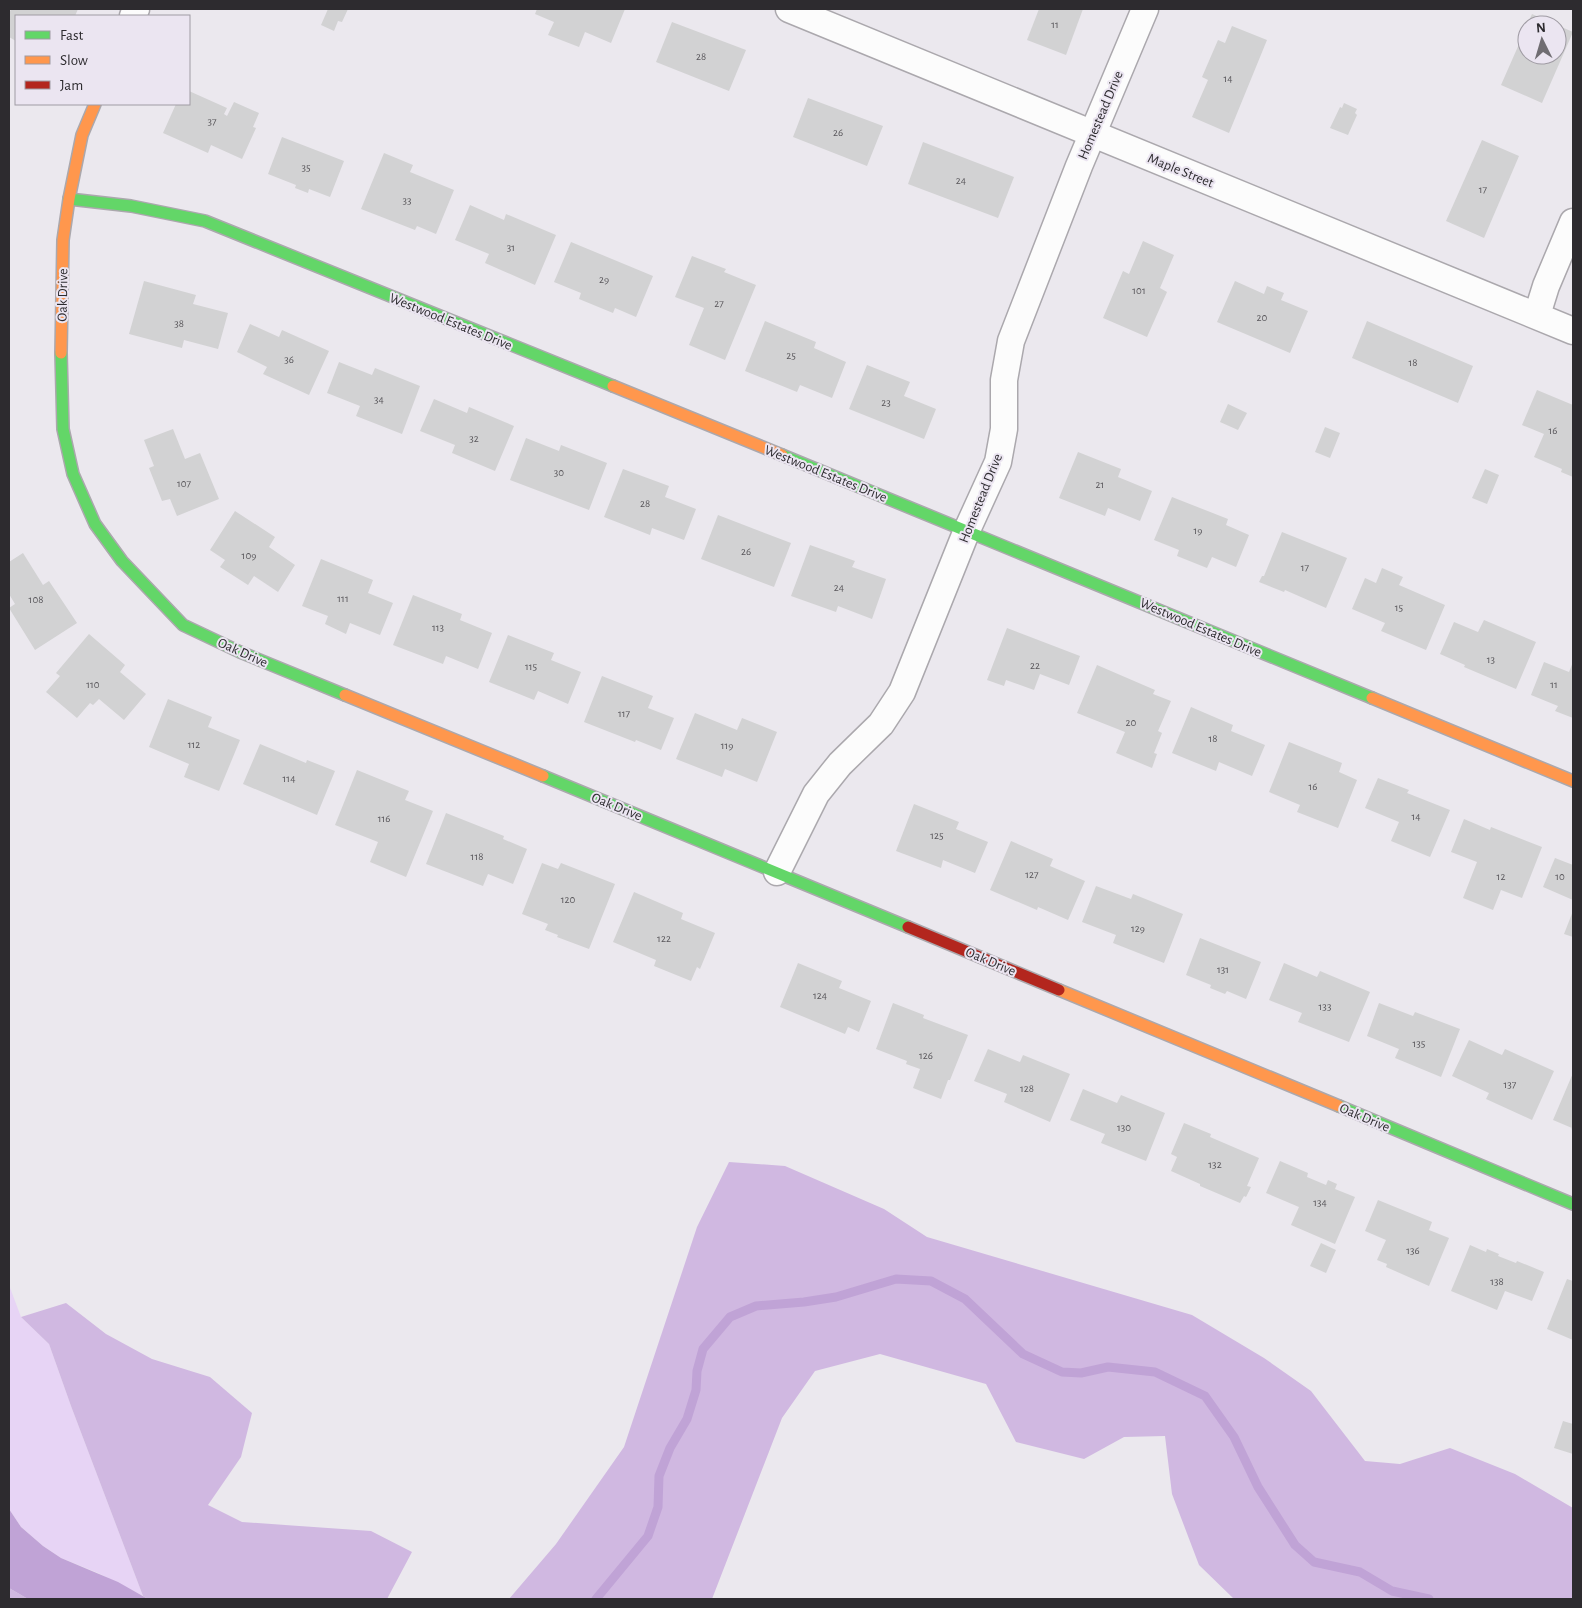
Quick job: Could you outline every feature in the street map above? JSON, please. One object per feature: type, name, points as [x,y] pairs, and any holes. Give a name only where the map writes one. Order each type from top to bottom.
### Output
[{"type":"street","name":"Maple Street","points":[[789,9],[1573,331]]},
{"type":"street","name":"Homestead Drive","points":[[777,872],[816,794],[840,764],[880,724],[902,692],[967,530],[998,462],[1004,429],[1004,380],[1011,341],[1092,134],[1145,9]]},
{"type":"street","name":"Oak Drive","points":[[95,105],[82,135],[63,240],[61,367],[63,428],[73,474],[95,524],[122,561],[183,625],[250,656],[777,872],[1573,1204]]},
{"type":"street","name":"Westwood Estates Drive","points":[[69,199],[131,206],[205,221],[967,530],[1573,781]]},
{"type":"street","points":[[1537,316],[1546,286],[1573,222]]},
{"type":"shaded area","points":[[729,1162],[785,1166],[884,1209],[927,1237],[1192,1315],[1264,1358],[1311,1391],[1365,1461],[1400,1464],[1450,1448],[1515,1474],[1573,1508],[1573,1599],[1234,1599],[1199,1565],[1172,1494],[1165,1436],[1124,1437],[1084,1459],[1016,1442],[986,1384],[880,1354],[815,1371],[782,1418],[712,1599],[509,1599],[556,1544],[624,1447],[697,1227]]},
{"type":"shaded area","points":[[9,1285],[21,1317],[49,1344],[143,1596],[98,1573],[61,1558],[43,1546],[21,1527],[9,1509]]},
{"type":"shaded area","points":[[66,1303],[106,1334],[152,1359],[210,1377],[252,1413],[241,1457],[208,1505],[242,1522],[371,1531],[412,1552],[387,1599],[148,1599],[143,1596],[49,1344],[21,1317]]},
{"type":"shaded area","points":[[9,1509],[21,1527],[43,1546],[61,1558],[118,1582],[148,1599],[28,1599],[9,1588]]},
{"type":"shaded area","points":[[9,1588],[28,1599],[9,1599]]},
{"type":"building","points":[[11,9],[78,9],[75,15],[15,15],[15,40],[9,37],[9,14]]},
{"type":"building","points":[[328,9],[348,9],[342,22],[338,21],[334,31],[321,25]]},
{"type":"building","points":[[537,9],[625,9],[611,43],[585,32],[579,47],[548,35],[554,22],[535,14]]},
{"type":"building","points":[[1039,9],[1083,9],[1066,55],[1027,40]]},
{"type":"building","points":[[672,22],[746,50],[729,91],[656,62]]},
{"type":"building","points":[[1232,26],[1267,40],[1229,133],[1192,117],[1208,80],[1202,77],[1218,40],[1225,43]]},
{"type":"building","points":[[1567,29],[1573,32],[1567,46]]},
{"type":"building","points":[[1517,49],[1517,65],[1559,65],[1542,103],[1501,85]]},
{"type":"building","points":[[190,91],[227,108],[224,114],[227,116],[234,102],[259,113],[253,127],[256,128],[242,159],[211,145],[208,153],[163,133],[176,105],[190,105]]},
{"type":"building","points":[[808,98],[883,126],[867,166],[793,137]]},
{"type":"building","points":[[1344,103],[1357,109],[1355,113],[1357,115],[1348,135],[1330,128],[1340,107],[1342,108]]},
{"type":"building","points":[[282,137],[344,161],[330,197],[309,189],[308,193],[295,188],[296,185],[268,174]]},
{"type":"building","points":[[1482,140],[1519,156],[1484,238],[1446,221]]},
{"type":"building","points":[[923,142],[1014,177],[998,218],[908,184]]},
{"type":"building","points":[[384,153],[413,165],[410,172],[454,190],[436,234],[417,226],[415,230],[361,209]]},
{"type":"building","points":[[470,205],[504,220],[506,214],[556,235],[535,285],[485,263],[489,254],[455,240]]},
{"type":"building","points":[[1143,241],[1174,255],[1160,288],[1167,292],[1147,337],[1103,318],[1123,271],[1129,274]]},
{"type":"building","points":[[571,242],[653,276],[636,317],[615,308],[613,313],[579,299],[581,293],[554,282]]},
{"type":"building","points":[[692,256],[726,269],[724,272],[756,285],[725,360],[689,345],[704,308],[675,297]]},
{"type":"building","points":[[144,281],[196,295],[193,304],[228,313],[218,349],[184,340],[182,348],[129,334]]},
{"type":"building","points":[[1235,281],[1264,294],[1267,286],[1284,293],[1281,300],[1308,311],[1290,353],[1217,322]]},
{"type":"building","points":[[765,321],[816,342],[814,348],[846,362],[832,398],[800,385],[797,392],[745,371]]},
{"type":"building","points":[[1367,321],[1473,366],[1458,403],[1352,358]]},
{"type":"building","points":[[250,324],[279,337],[282,330],[329,351],[309,395],[263,374],[267,367],[237,352]]},
{"type":"building","points":[[339,362],[372,375],[375,368],[420,386],[402,434],[356,416],[360,406],[327,393]]},
{"type":"building","points":[[867,365],[910,382],[904,396],[936,409],[924,439],[849,409]]},
{"type":"building","points":[[1537,390],[1573,405],[1573,477],[1561,472],[1562,469],[1534,457],[1544,434],[1522,425]]},
{"type":"building","points":[[434,399],[467,413],[469,407],[514,426],[495,471],[452,453],[455,445],[420,431]]},
{"type":"building","points":[[1228,404],[1247,413],[1238,430],[1220,422]]},
{"type":"building","points":[[1325,427],[1340,433],[1330,458],[1315,452]]},
{"type":"building","points":[[173,429],[185,459],[200,453],[219,499],[177,516],[170,499],[162,501],[149,468],[154,466],[144,440]]},
{"type":"building","points":[[526,438],[559,451],[561,445],[607,463],[589,510],[510,480]]},
{"type":"building","points":[[1078,452],[1121,469],[1118,477],[1152,491],[1140,521],[1108,508],[1105,516],[1059,498]]},
{"type":"building","points":[[623,469],[669,486],[665,497],[696,509],[684,540],[652,528],[650,535],[604,517]]},
{"type":"building","points":[[1485,469],[1499,475],[1487,504],[1472,498]]},
{"type":"building","points":[[1172,497],[1228,519],[1226,525],[1249,535],[1236,567],[1212,557],[1207,568],[1177,556],[1179,550],[1154,540]]},
{"type":"building","points":[[235,511],[275,537],[269,547],[295,565],[278,592],[254,576],[248,585],[220,567],[225,560],[210,550]]},
{"type":"building","points":[[718,515],[791,543],[774,587],[701,559]]},
{"type":"building","points":[[1282,532],[1347,558],[1326,608],[1285,590],[1284,592],[1259,582],[1262,576],[1264,576]]},
{"type":"building","points":[[810,545],[855,561],[852,567],[886,579],[872,619],[838,606],[836,612],[791,596]]},
{"type":"building","points":[[23,553],[43,585],[49,581],[77,623],[35,650],[9,608],[15,604],[9,594],[9,562]]},
{"type":"building","points":[[321,559],[373,580],[368,593],[393,603],[380,635],[350,623],[346,634],[325,624],[328,616],[302,606]]},
{"type":"building","points":[[1382,568],[1403,577],[1399,585],[1445,605],[1426,650],[1381,631],[1385,623],[1352,609],[1365,578],[1376,583]]},
{"type":"building","points":[[413,595],[462,614],[460,620],[492,633],[478,669],[446,656],[443,664],[393,645]]},
{"type":"building","points":[[1484,620],[1536,642],[1516,689],[1464,667],[1465,665],[1440,654],[1454,622],[1478,632]]},
{"type":"building","points":[[1007,628],[1080,656],[1069,685],[1040,674],[1034,690],[1006,680],[1004,686],[987,680]]},
{"type":"building","points":[[89,634],[125,665],[120,672],[146,694],[124,720],[99,699],[93,705],[90,703],[77,718],[46,692],[60,676],[56,673]]},
{"type":"building","points":[[508,635],[554,653],[551,660],[581,672],[568,704],[538,691],[534,700],[489,682]]},
{"type":"building","points":[[1544,662],[1569,672],[1573,662],[1573,718],[1555,711],[1558,706],[1531,695]]},
{"type":"building","points":[[1097,665],[1155,690],[1153,694],[1171,701],[1158,731],[1162,733],[1154,753],[1157,754],[1152,768],[1116,753],[1125,732],[1077,713]]},
{"type":"building","points":[[602,676],[653,696],[648,708],[674,718],[661,750],[584,722]]},
{"type":"building","points":[[168,699],[212,717],[208,727],[240,740],[219,791],[184,777],[189,764],[149,747]]},
{"type":"building","points":[[1191,707],[1233,725],[1231,731],[1265,745],[1252,776],[1219,762],[1216,771],[1172,753]]},
{"type":"building","points":[[695,713],[737,730],[742,718],[777,732],[757,782],[725,769],[722,777],[676,759]]},
{"type":"building","points":[[1289,742],[1342,763],[1339,772],[1357,780],[1338,828],[1297,812],[1300,805],[1269,792]]},
{"type":"building","points":[[260,744],[306,763],[307,760],[335,771],[317,815],[243,784]]},
{"type":"building","points":[[357,770],[409,791],[405,800],[433,811],[406,877],[370,862],[378,842],[335,825]]},
{"type":"building","points":[[1378,778],[1409,790],[1407,793],[1450,810],[1430,857],[1391,841],[1399,822],[1365,808]]},
{"type":"building","points":[[914,804],[959,822],[956,829],[988,842],[975,873],[943,860],[941,868],[896,851]]},
{"type":"building","points":[[446,813],[504,836],[503,839],[527,849],[513,884],[488,874],[483,886],[426,864]]},
{"type":"building","points":[[1464,819],[1490,830],[1491,827],[1542,847],[1522,898],[1501,890],[1493,910],[1463,898],[1477,862],[1451,852]]},
{"type":"building","points":[[1011,841],[1053,859],[1050,866],[1085,881],[1068,920],[1038,907],[1037,910],[990,890]]},
{"type":"building","points":[[1555,858],[1573,865],[1573,900],[1543,887]]},
{"type":"building","points":[[542,863],[558,869],[561,863],[615,884],[589,949],[557,937],[558,935],[545,930],[548,924],[522,914]]},
{"type":"building","points":[[1096,886],[1131,899],[1133,894],[1183,914],[1164,963],[1113,943],[1116,935],[1082,922]]},
{"type":"building","points":[[634,892],[683,913],[681,919],[715,933],[700,969],[697,967],[691,981],[654,966],[656,960],[613,942]]},
{"type":"building","points":[[1573,911],[1573,937],[1564,934]]},
{"type":"building","points":[[1200,938],[1261,962],[1246,999],[1227,991],[1225,994],[1210,988],[1211,985],[1186,975]]},
{"type":"building","points":[[798,963],[842,981],[839,988],[871,1001],[859,1032],[848,1027],[845,1034],[780,1007]]},
{"type":"building","points":[[1284,963],[1317,977],[1320,971],[1370,992],[1349,1042],[1298,1022],[1302,1013],[1269,1000]]},
{"type":"building","points":[[893,1003],[924,1015],[923,1018],[968,1035],[941,1099],[913,1088],[920,1069],[906,1064],[907,1061],[876,1049]]},
{"type":"building","points":[[1379,1003],[1413,1016],[1415,1012],[1460,1029],[1441,1077],[1395,1058],[1399,1049],[1367,1036]]},
{"type":"building","points":[[1469,1040],[1502,1055],[1505,1049],[1554,1071],[1532,1120],[1486,1099],[1489,1093],[1452,1076]]},
{"type":"building","points":[[988,1049],[1020,1062],[1023,1055],[1070,1074],[1050,1122],[1004,1102],[1007,1094],[974,1081]]},
{"type":"building","points":[[1573,1073],[1573,1130],[1553,1120]]},
{"type":"building","points":[[1083,1089],[1117,1103],[1121,1095],[1165,1113],[1146,1161],[1101,1143],[1105,1134],[1070,1120]]},
{"type":"building","points":[[1184,1123],[1211,1134],[1210,1137],[1259,1158],[1247,1186],[1251,1187],[1246,1197],[1244,1196],[1240,1203],[1171,1171],[1177,1157],[1171,1154]]},
{"type":"building","points":[[1280,1161],[1308,1173],[1307,1177],[1326,1185],[1328,1180],[1337,1184],[1335,1189],[1355,1197],[1335,1244],[1291,1225],[1299,1207],[1266,1193]]},
{"type":"building","points":[[1378,1200],[1432,1222],[1429,1230],[1449,1238],[1429,1286],[1386,1267],[1387,1264],[1377,1260],[1386,1240],[1365,1231]]},
{"type":"building","points":[[1321,1243],[1336,1250],[1326,1273],[1310,1266]]},
{"type":"building","points":[[1470,1245],[1486,1252],[1487,1249],[1499,1254],[1498,1256],[1516,1263],[1517,1261],[1544,1272],[1532,1301],[1505,1291],[1497,1310],[1451,1291]]},
{"type":"building","points":[[1567,1279],[1573,1281],[1573,1340],[1547,1329]]},
{"type":"building","points":[[1563,1421],[1573,1424],[1573,1454],[1554,1448]]},
{"type":"waterway","points":[[596,1599],[648,1536],[658,1507],[659,1476],[670,1448],[687,1419],[696,1390],[697,1371],[703,1349],[730,1317],[756,1306],[836,1297],[896,1279],[931,1281],[965,1299],[1023,1354],[1062,1372],[1081,1373],[1108,1367],[1155,1372],[1205,1396],[1234,1437],[1258,1487],[1295,1545],[1314,1562],[1360,1572],[1392,1591],[1429,1599]]},
{"type":"traffic: fast","points":[[69,199],[131,206],[205,221],[613,386]]},
{"type":"traffic: fast","points":[[61,353],[63,429],[73,474],[95,524],[122,561],[183,625],[240,652],[345,695]]},
{"type":"traffic: fast","points":[[782,455],[1372,698]]},
{"type":"traffic: fast","points":[[543,776],[908,927]]},
{"type":"traffic: fast","points":[[1339,1106],[1573,1204]]},
{"type":"traffic: slow","points":[[61,353],[63,240],[82,135],[95,105]]},
{"type":"traffic: slow","points":[[613,386],[782,455]]},
{"type":"traffic: slow","points":[[345,695],[543,776]]},
{"type":"traffic: slow","points":[[1372,698],[1573,781]]},
{"type":"traffic: slow","points":[[1059,990],[1339,1106]]},
{"type":"traffic: jam","points":[[908,927],[1059,990]]}]
